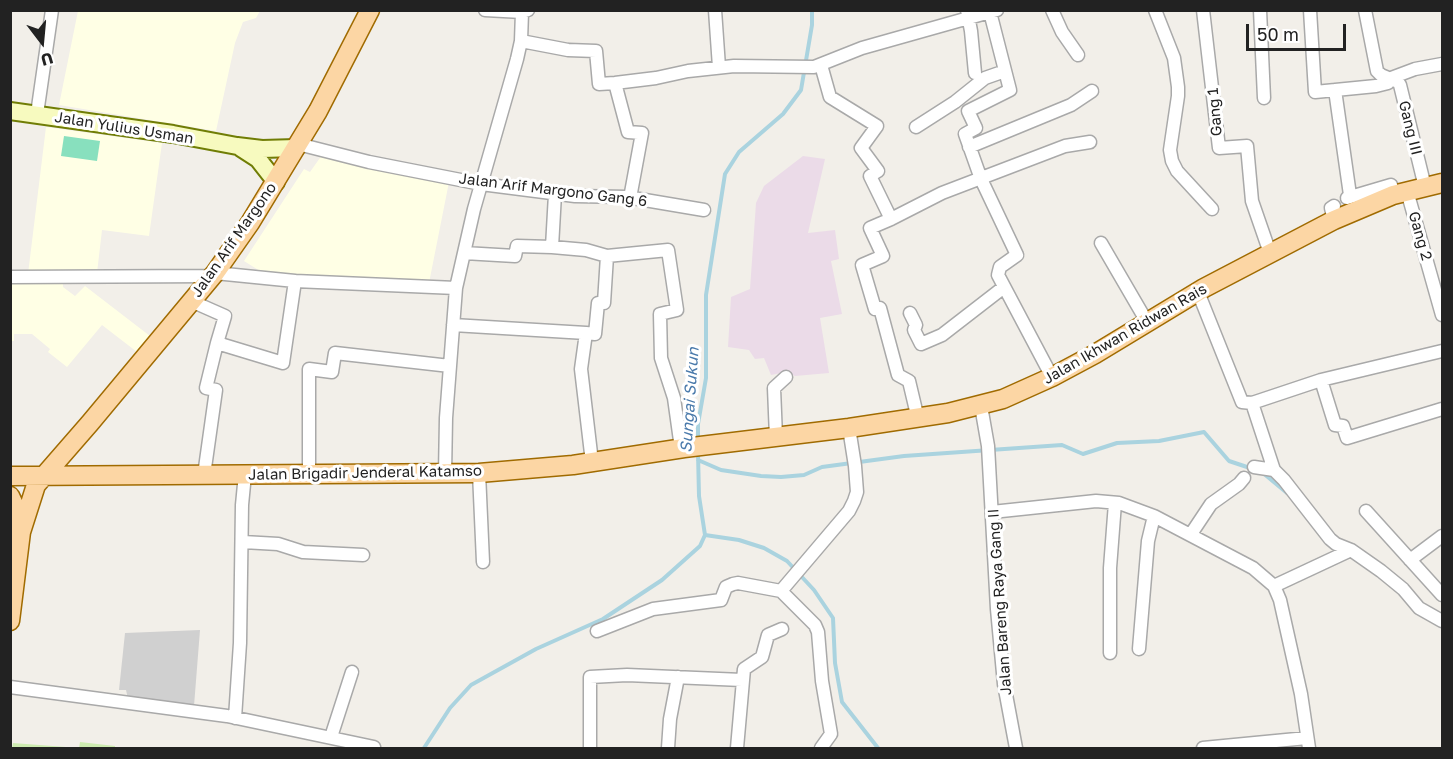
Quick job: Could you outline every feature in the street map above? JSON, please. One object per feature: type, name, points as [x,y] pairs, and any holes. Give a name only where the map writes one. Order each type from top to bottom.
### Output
[{"type":"main road","name":"Jalan Arif Margono","points":[[21,532],[36,485],[214,274],[250,223],[318,111],[370,10]]},
{"type":"main road","name":"Jalan Yulius Usman","points":[[10,111],[237,146],[262,149],[297,146]]},
{"type":"main road","name":"Jalan Yulius Usman","points":[[237,146],[258,159],[276,182]]},
{"type":"main road","name":"Jalan Ikhwan Ridwan Rais","points":[[682,448],[918,419],[981,406],[1013,395],[1052,377],[1269,253],[1334,213],[1417,189]]},
{"type":"main road","name":"Jalan Brigadir Jenderal Katamso","points":[[10,476],[479,473],[592,462],[682,448]]},
{"type":"main road","points":[[10,496],[16,509],[21,532],[10,621]]},
{"type":"street","points":[[37,114],[52,10]]},
{"type":"street","points":[[445,474],[456,288],[481,184],[521,41],[525,11],[485,10]]},
{"type":"street","points":[[715,10],[719,68]]},
{"type":"street","points":[[1052,10],[1062,32],[1078,55]]},
{"type":"street","points":[[1155,10],[1174,58],[1178,87],[1170,143],[1172,161],[1177,171],[1212,209]]},
{"type":"street","name":"Gang 1","points":[[1203,10],[1219,148],[1247,146],[1252,201],[1269,253]]},
{"type":"street","points":[[1260,10],[1264,98]]},
{"type":"street","points":[[1310,10],[1315,92],[1376,86],[1388,83],[1391,78],[1415,69],[1443,64]]},
{"type":"street","name":"Gang III","points":[[1365,10],[1377,71],[1400,85],[1417,189]]},
{"type":"street","points":[[521,41],[568,50],[596,51],[599,84],[615,83],[719,68],[818,66],[862,48],[968,15],[993,11],[1010,90],[968,111],[976,128],[965,134],[981,179],[1017,255],[1000,267],[998,271],[1002,283],[1052,377]]},
{"type":"street","points":[[968,15],[975,73]]},
{"type":"street","points":[[818,66],[830,97],[877,126],[861,148],[878,171],[870,176],[891,219]]},
{"type":"street","points":[[915,127],[955,102],[985,78],[1005,71]]},
{"type":"street","points":[[615,83],[628,132],[642,133],[630,198]]},
{"type":"street","points":[[1335,90],[1348,196],[1391,185],[1417,189]]},
{"type":"street","points":[[969,147],[1071,105],[1092,91]]},
{"type":"street","points":[[918,419],[909,381],[898,375],[880,308],[875,309],[862,265],[883,256],[870,228],[942,192],[1065,146],[1090,142]]},
{"type":"street","name":"Jalan Arif Margono Gang 6","points":[[297,146],[481,184],[575,196],[630,198],[704,210]]},
{"type":"street","name":"Gang 2","points":[[1417,189],[1443,315]]},
{"type":"street","points":[[552,247],[555,194]]},
{"type":"street","points":[[1101,243],[1147,322]]},
{"type":"street","points":[[464,253],[515,256],[516,246],[586,250],[607,256],[668,250],[677,310],[660,314],[661,358],[674,398],[682,448]]},
{"type":"street","points":[[453,325],[595,334],[598,303],[604,303],[607,256]]},
{"type":"street","points":[[10,277],[214,274],[295,281],[456,288]]},
{"type":"street","points":[[217,344],[283,363],[295,281]]},
{"type":"street","points":[[910,313],[916,326],[914,330],[921,344],[942,335],[1002,283]]},
{"type":"street","points":[[1198,292],[1242,402],[1252,403],[1321,380],[1443,351]]},
{"type":"street","points":[[191,301],[225,316],[206,388],[216,390],[204,475]]},
{"type":"street","points":[[586,333],[581,369],[592,462]]},
{"type":"street","points":[[309,474],[309,369],[332,372],[335,353],[450,366]]},
{"type":"street","points":[[773,437],[774,388],[786,377]]},
{"type":"street","points":[[1321,380],[1335,425],[1343,426],[1347,438],[1443,410]]},
{"type":"street","points":[[1252,403],[1274,470],[1330,539],[1388,577],[1419,608],[1443,621]]},
{"type":"street","name":"Jalan Bareng Raya Gang II","points":[[981,406],[988,450],[997,609],[1004,684],[1016,748]]},
{"type":"street","points":[[781,591],[849,512],[854,501],[857,492],[849,428]]},
{"type":"street","points":[[1254,467],[1274,470]]},
{"type":"street","points":[[479,473],[483,562]]},
{"type":"street","points":[[231,717],[240,643],[242,505],[245,474]]},
{"type":"street","points":[[1191,534],[1211,504],[1244,478]]},
{"type":"street","points":[[992,512],[1096,501],[1115,503],[1154,516],[1191,534],[1252,568],[1274,586],[1280,600],[1292,654],[1308,743],[1203,748]]},
{"type":"street","points":[[1110,653],[1110,568],[1115,503]]},
{"type":"street","points":[[1366,511],[1443,595]]},
{"type":"street","points":[[1139,649],[1145,562],[1154,516]]},
{"type":"street","points":[[1410,560],[1443,536]]},
{"type":"street","points":[[243,542],[278,544],[303,552],[363,555]]},
{"type":"street","points":[[1274,586],[1348,552]]},
{"type":"street","points":[[597,631],[653,609],[721,600],[726,587],[733,584],[781,591],[815,625],[818,632],[822,681],[831,734],[820,748]]},
{"type":"street","points":[[737,748],[744,669],[762,657],[768,635],[782,629]]},
{"type":"street","points":[[331,737],[352,672]]},
{"type":"street","points":[[590,748],[590,677],[627,675],[742,680]]},
{"type":"street","points":[[668,748],[670,720],[678,677]]},
{"type":"street","points":[[10,687],[231,717],[374,747]]},
{"type":"shaded area","points":[[78,11],[260,11],[256,18],[243,22],[235,43],[216,131],[59,105]]},
{"type":"shaded area","points":[[46,127],[162,143],[149,236],[102,230],[97,273],[28,274]]},
{"type":"shaded area","points":[[322,155],[449,182],[429,283],[268,276],[244,261],[304,169],[310,172]]},
{"type":"shaded area","points":[[803,156],[825,159],[808,233],[835,230],[839,259],[831,261],[842,314],[820,318],[829,373],[795,376],[786,372],[771,375],[764,358],[755,359],[749,350],[728,347],[731,297],[750,289],[756,203],[764,186]]},
{"type":"shaded area","points":[[10,283],[63,283],[63,287],[75,296],[85,286],[150,336],[137,352],[102,325],[67,367],[48,352],[50,349],[32,334],[14,334],[14,341],[11,341]]},
{"type":"shaded area","points":[[200,630],[194,706],[128,699],[126,690],[119,690],[125,633]]},
{"type":"green space","points":[[64,136],[100,141],[97,161],[61,156]]},
{"type":"green space","points":[[80,742],[115,746],[115,748],[79,748]]},
{"type":"green space","points":[[13,743],[79,748],[12,748]]},
{"type":"waterway","name":"Sungai Sukun","points":[[698,442],[698,424],[706,378],[706,295],[725,174],[739,152],[783,114],[801,90],[812,25],[812,10]]},
{"type":"waterway","points":[[698,460],[721,470],[781,477],[804,475],[822,467],[904,456],[1062,445],[1083,454],[1117,443],[1159,441],[1204,432],[1229,461],[1253,469]]},
{"type":"waterway","name":"Sungai Sukun","points":[[424,748],[450,708],[471,685],[536,649],[603,619],[662,580],[700,546],[705,535],[699,496],[698,453]]},
{"type":"waterway","points":[[1263,473],[1287,493]]},
{"type":"waterway","points":[[705,535],[739,540],[764,548],[787,561],[814,590],[833,618],[835,663],[842,702],[878,748]]}]
